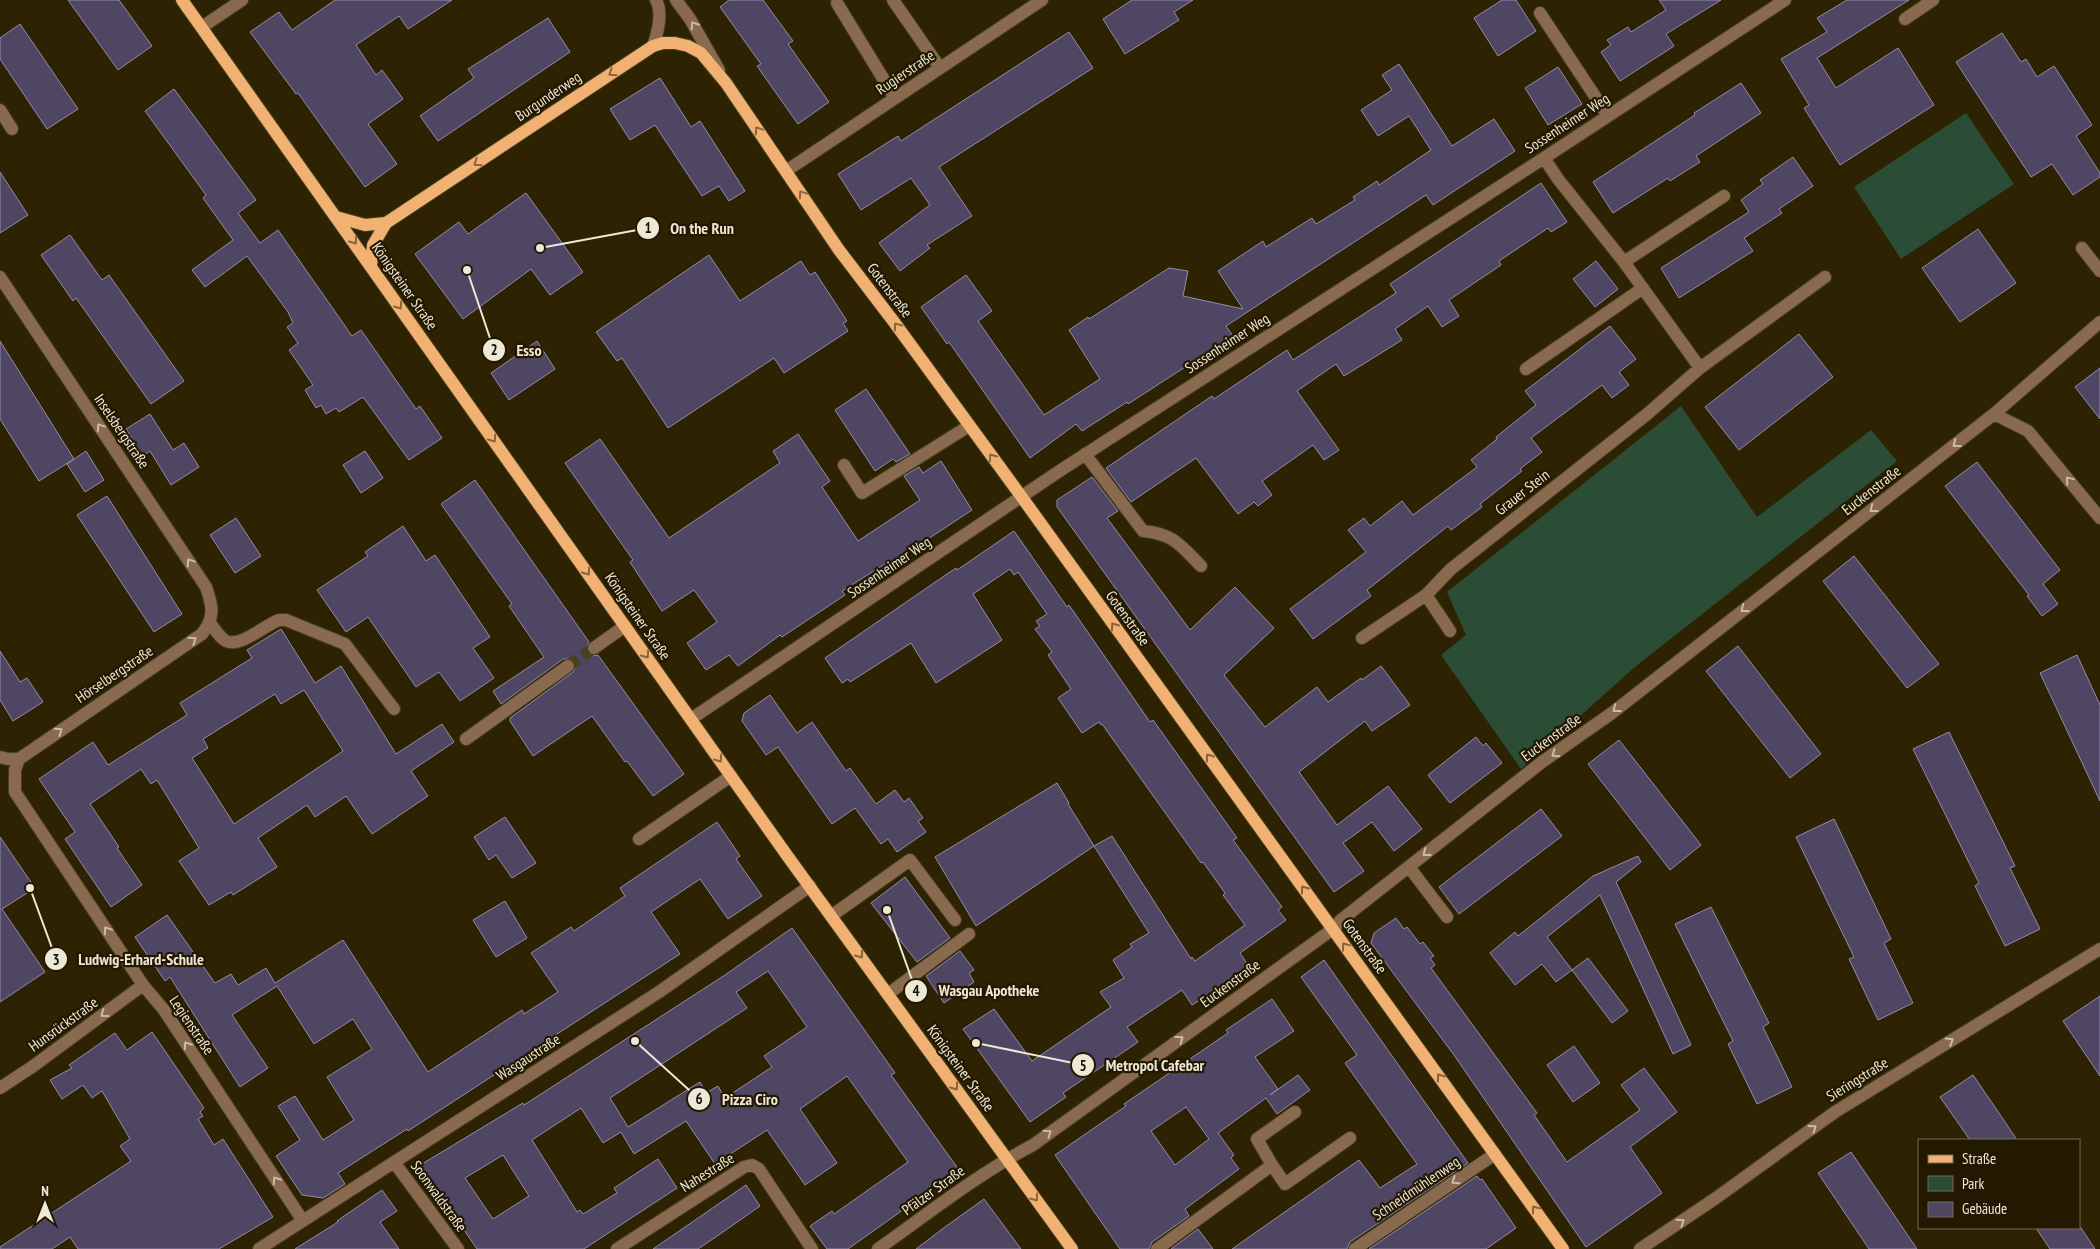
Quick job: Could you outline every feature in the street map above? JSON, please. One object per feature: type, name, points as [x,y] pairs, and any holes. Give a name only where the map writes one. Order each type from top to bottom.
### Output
[{"type":"main road","name":"Königsteiner Straße","points":[[182,0],[731,776],[1072,1249]]},
{"type":"main road","name":"Burgunderweg","points":[[386,223],[653,46],[663,43],[674,43],[688,46],[701,53],[726,83]]},
{"type":"main road","name":"Gotenstraße","points":[[726,83],[839,250],[1021,496],[1564,1249]]},
{"type":"main road","points":[[336,217],[365,225],[386,223]]},
{"type":"main road","points":[[371,266],[374,245],[386,223]]},
{"type":"street","points":[[202,27],[242,0]]},
{"type":"street","points":[[653,46],[657,35],[659,12],[656,0]]},
{"type":"street","name":"Gotenstraße","points":[[676,0],[696,28],[726,83]]},
{"type":"street","points":[[893,0],[940,68]]},
{"type":"street","name":"Rugierstraße","points":[[786,171],[1042,0]]},
{"type":"street","points":[[1905,19],[1933,0]]},
{"type":"street","points":[[837,2],[896,98]]},
{"type":"street","name":"Sossenheimer Weg","points":[[691,719],[1021,496],[1544,158],[1778,2]]},
{"type":"street","points":[[1540,12],[1608,116]]},
{"type":"street","points":[[0,110],[12,129]]},
{"type":"street","points":[[1544,158],[1558,179],[1624,262],[1700,368]]},
{"type":"street","points":[[1624,262],[1724,196]]},
{"type":"street","points":[[2082,248],[2100,271]]},
{"type":"street","name":"Inselsbergstraße","points":[[0,277],[206,587],[212,605],[210,623]]},
{"type":"street","name":"Grauer Stein","points":[[1362,638],[1426,595],[1451,569],[1646,415],[1700,368],[1825,277]]},
{"type":"street","points":[[1526,369],[1643,288]]},
{"type":"street","name":"Euckenstraße","points":[[1006,1158],[1032,1145],[1333,929],[1408,867],[1542,762],[1606,717],[1994,414],[2100,322]]},
{"type":"street","points":[[1994,414],[2028,431],[2100,518]]},
{"type":"street","points":[[844,464],[862,493],[969,426]]},
{"type":"street","points":[[1085,454],[1143,531],[1156,532],[1174,540],[1201,566]]},
{"type":"street","points":[[1426,595],[1450,631]]},
{"type":"street","points":[[210,623],[222,638],[232,643],[240,642],[279,620],[286,620],[339,641],[350,649],[394,709]]},
{"type":"street","name":"Hörselbergstraße","points":[[18,759],[202,634],[210,623]]},
{"type":"street","points":[[594,648],[625,626]]},
{"type":"street","points":[[466,739],[568,666]]},
{"type":"street","points":[[0,757],[18,759]]},
{"type":"street","name":"Legienstraße","points":[[18,759],[15,770],[14,792],[143,985],[164,1010],[303,1221]]},
{"type":"street","points":[[639,839],[731,776]]},
{"type":"street","points":[[831,916],[910,860],[955,920]]},
{"type":"street","points":[[1408,867],[1447,917]]},
{"type":"street","name":"Wasgaustraße","points":[[259,1249],[659,992],[810,886]]},
{"type":"street","points":[[888,994],[969,934]]},
{"type":"street","name":"Sieringstraße","points":[[1640,1249],[1716,1198],[1835,1112],[2100,949]]},
{"type":"street","name":"Hunsrückstraße","points":[[0,1088],[32,1067],[143,985]]},
{"type":"street","points":[[1296,1112],[1257,1139],[1285,1184],[1350,1138]]},
{"type":"street","name":"Schneidmühlenweg","points":[[1355,1249],[1495,1154]]},
{"type":"street","name":"Pfälzer Straße","points":[[878,1249],[1006,1158]]},
{"type":"street","name":"Soonwaldstraße","points":[[394,1162],[458,1249]]},
{"type":"street","name":"Nahestraße","points":[[617,1249],[744,1167],[752,1165],[759,1169],[812,1249]]},
{"type":"street","points":[[1158,1249],[1272,1165]]},
{"type":"green space","points":[[1966,113],[2014,184],[1901,259],[1854,187]]},
{"type":"green space","points":[[1681,406],[1757,517],[1871,430],[1897,461],[1636,666],[1521,769],[1441,655],[1466,635],[1447,592]]},
{"type":"building","points":[[68,0],[119,0],[152,46],[118,70]]},
{"type":"building","points":[[335,0],[452,0],[408,29],[399,16],[356,45],[376,75],[382,70],[403,99],[368,124],[397,164],[365,187],[298,93],[296,94],[250,32],[279,12],[292,30]]},
{"type":"building","points":[[729,0],[763,0],[793,41],[788,44],[829,102],[798,124],[757,66],[761,64],[720,7]]},
{"type":"building","points":[[1132,0],[1193,0],[1174,12],[1179,20],[1125,54],[1103,19]]},
{"type":"building","points":[[1502,0],[1516,0],[1536,31],[1498,56],[1474,18]]},
{"type":"building","points":[[1659,0],[1721,0],[1666,34],[1674,46],[1620,81],[1601,52],[1611,45],[1607,40],[1628,27],[1631,32],[1666,10]]},
{"type":"building","points":[[1847,0],[1909,0],[1817,58],[1836,88],[1898,48],[1934,105],[1840,165],[1804,108],[1809,105],[1781,59],[1827,32],[1817,18]]},
{"type":"building","points":[[548,18],[570,52],[438,141],[420,116],[474,78],[468,69]]},
{"type":"building","points":[[20,24],[78,109],[47,129],[0,59],[0,38]]},
{"type":"building","points":[[1069,32],[1093,68],[939,167],[972,216],[927,245],[930,248],[900,271],[879,243],[930,205],[911,178],[861,210],[838,174],[898,136],[901,141]]},
{"type":"building","points":[[2002,33],[2021,62],[2026,59],[2037,77],[2054,66],[2092,125],[2076,136],[2100,173],[2100,177],[2073,195],[2052,164],[2031,177],[1956,62]]},
{"type":"building","points":[[1399,64],[1452,146],[1494,119],[1515,151],[1433,205],[1426,195],[1226,326],[1233,336],[1128,404],[1127,402],[1082,431],[1076,424],[1030,458],[949,342],[947,344],[921,307],[966,275],[992,311],[978,321],[1044,415],[1100,379],[1069,330],[1169,268],[1188,271],[1183,296],[1243,309],[1218,271],[1263,241],[1266,247],[1312,218],[1316,224],[1355,200],[1353,197],[1377,181],[1379,185],[1431,150],[1409,116],[1378,136],[1361,110],[1392,90],[1382,75]]},
{"type":"building","points":[[1558,67],[1582,104],[1548,125],[1525,88]]},
{"type":"building","points":[[660,78],[691,127],[700,121],[745,191],[729,201],[719,186],[702,196],[655,125],[630,140],[610,109]]},
{"type":"building","points":[[1741,83],[1761,113],[1696,156],[1700,162],[1670,181],[1668,178],[1613,213],[1593,182]]},
{"type":"building","points":[[174,89],[256,200],[238,213],[260,243],[278,230],[352,336],[361,330],[416,409],[420,406],[442,438],[409,460],[363,397],[339,412],[336,408],[326,414],[321,405],[316,408],[305,390],[313,385],[289,350],[298,343],[287,327],[293,323],[288,312],[247,256],[205,287],[192,270],[233,240],[203,198],[206,195],[145,111]]},
{"type":"building","points":[[1793,157],[1813,186],[1779,209],[1782,213],[1744,238],[1753,251],[1679,298],[1661,268],[1749,212],[1741,200],[1763,184],[1760,180]]},
{"type":"building","points":[[0,172],[28,215],[0,233]]},
{"type":"building","points":[[1541,183],[1567,222],[1551,232],[1548,228],[1499,261],[1501,265],[1449,300],[1459,316],[1442,327],[1428,306],[1395,329],[1402,340],[1344,376],[1336,364],[1297,391],[1339,450],[1324,460],[1313,445],[1262,481],[1272,495],[1258,506],[1254,502],[1238,514],[1196,458],[1131,502],[1106,468],[1212,396],[1214,399],[1287,350],[1293,360],[1396,293],[1390,284]]},
{"type":"building","points":[[526,193],[583,272],[550,295],[531,269],[463,319],[415,254],[459,222],[468,234]]},
{"type":"building","points":[[1978,229],[2016,283],[1960,322],[1922,268]]},
{"type":"building","points":[[70,235],[102,280],[109,275],[184,381],[151,404],[76,298],[73,301],[41,255]]},
{"type":"building","points":[[709,255],[740,301],[801,261],[810,275],[815,272],[847,321],[843,323],[848,331],[784,373],[774,358],[668,428],[622,358],[617,361],[596,332]]},
{"type":"building","points":[[1596,261],[1618,289],[1595,307],[1573,279]]},
{"type":"building","points":[[1610,326],[1636,359],[1619,372],[1629,385],[1612,398],[1602,385],[1531,438],[1542,452],[1520,469],[1522,471],[1480,504],[1482,507],[1451,530],[1448,526],[1367,590],[1371,596],[1313,639],[1290,609],[1366,552],[1348,530],[1364,518],[1370,526],[1402,501],[1413,515],[1477,467],[1471,460],[1536,405],[1525,391]]},
{"type":"building","points":[[1799,334],[1833,377],[1739,450],[1705,407]]},
{"type":"building","points":[[0,341],[74,459],[39,481],[0,419]]},
{"type":"building","points":[[537,341],[555,369],[509,400],[491,373]]},
{"type":"building","points":[[2100,368],[2100,419],[2075,387]]},
{"type":"building","points":[[866,389],[910,454],[896,462],[893,459],[875,471],[835,410]]},
{"type":"building","points":[[150,414],[173,450],[184,443],[199,467],[171,485],[150,451],[143,456],[126,429]]},
{"type":"building","points":[[798,434],[830,481],[822,487],[858,541],[920,500],[904,476],[919,467],[923,473],[941,461],[972,510],[887,566],[885,564],[842,591],[845,595],[782,637],[780,635],[738,666],[729,655],[706,670],[687,643],[717,622],[694,590],[662,611],[630,562],[633,560],[565,463],[600,439],[669,538],[780,463],[773,451]]},
{"type":"building","points":[[86,451],[104,480],[85,492],[67,464]]},
{"type":"building","points":[[365,451],[383,478],[361,493],[343,465]]},
{"type":"building","points":[[1977,462],[2060,570],[2043,584],[2058,604],[2042,616],[2027,596],[2029,595],[1945,486]]},
{"type":"building","points":[[1092,477],[1118,511],[1107,518],[1190,630],[1235,587],[1274,628],[1224,675],[1265,727],[1317,687],[1328,702],[1381,666],[1410,705],[1372,731],[1365,721],[1299,772],[1337,825],[1388,786],[1422,829],[1394,851],[1372,822],[1343,843],[1364,871],[1334,892],[1057,507],[1057,500]]},
{"type":"building","points":[[475,480],[589,642],[586,648],[587,652],[591,656],[598,655],[684,774],[653,796],[627,761],[625,762],[592,716],[533,756],[510,721],[510,718],[573,672],[576,666],[572,659],[563,659],[501,704],[493,691],[544,657],[509,606],[512,604],[441,504]]},
{"type":"building","points":[[107,496],[182,614],[154,632],[77,515]]},
{"type":"building","points":[[236,518],[261,556],[235,573],[210,535]]},
{"type":"building","points":[[403,526],[426,561],[435,555],[490,637],[473,648],[494,678],[460,701],[439,672],[416,687],[368,617],[346,632],[317,590],[368,556],[365,552]]},
{"type":"building","points":[[1014,531],[1067,607],[1069,605],[1150,722],[1153,720],[1237,838],[1233,840],[1282,907],[1278,910],[1286,920],[1240,953],[1249,967],[1223,985],[1192,1005],[1182,990],[1127,1027],[1138,1042],[1063,1093],[1066,1097],[1030,1122],[963,1029],[994,1009],[1032,1061],[1111,1007],[1100,992],[1124,978],[1113,960],[1132,947],[1130,944],[1149,933],[1094,846],[1112,836],[1191,959],[1192,957],[1195,961],[1245,925],[1223,895],[1225,893],[1203,862],[1201,863],[1102,724],[1099,722],[1082,733],[1058,698],[1071,689],[1048,655],[1052,652],[1035,629],[1040,626],[1036,621],[1047,614],[1018,572],[1014,575],[1010,569],[973,594],[1002,640],[936,683],[911,643],[850,682],[848,679],[842,683],[825,658],[956,568],[957,570]]},
{"type":"building","points":[[1854,556],[1939,664],[1907,688],[1823,581]]},
{"type":"building","points":[[281,629],[315,683],[341,666],[396,754],[442,724],[454,742],[411,771],[428,796],[372,834],[346,796],[315,817],[307,805],[258,838],[277,867],[233,895],[231,892],[209,905],[179,861],[199,848],[157,780],[151,784],[141,769],[90,804],[142,885],[111,907],[65,839],[75,832],[39,779],[93,742],[108,765],[187,715],[180,703],[252,658],[247,650]],"holes":[[[304,690],[343,751],[234,824],[192,758],[208,748],[203,739],[275,694],[281,704]]]},
{"type":"building","points":[[1738,646],[1821,754],[1790,778],[1706,671]]},
{"type":"building","points":[[0,651],[20,682],[27,678],[43,702],[13,721],[0,700]]},
{"type":"building","points":[[2077,655],[2100,705],[2100,801],[2040,673]]},
{"type":"building","points":[[770,695],[797,733],[812,722],[846,771],[850,768],[876,804],[895,790],[904,802],[909,798],[923,818],[918,821],[926,832],[897,852],[888,839],[881,844],[855,808],[832,824],[778,747],[766,755],[742,721],[744,713]]},
{"type":"building","points":[[1949,732],[2015,866],[2010,868],[2040,929],[2005,946],[1975,886],[1979,883],[1913,749]]},
{"type":"building","points":[[1476,737],[1483,746],[1486,743],[1502,763],[1450,803],[1428,775]]},
{"type":"building","points":[[1619,740],[1701,845],[1670,870],[1588,764]]},
{"type":"building","points":[[1057,783],[1094,846],[976,926],[935,857]]},
{"type":"building","points":[[1541,809],[1562,836],[1459,914],[1439,887]]},
{"type":"building","points":[[505,817],[536,863],[512,878],[496,855],[489,860],[474,837]]},
{"type":"building","points":[[1834,819],[1891,939],[1884,943],[1913,1003],[1878,1020],[1849,959],[1854,957],[1796,837]]},
{"type":"building","points":[[717,822],[740,856],[736,859],[762,896],[728,919],[700,879],[651,912],[680,954],[408,1131],[407,1129],[338,1173],[345,1184],[323,1198],[302,1195],[276,1156],[300,1140],[278,1106],[295,1096],[323,1140],[354,1120],[327,1077],[372,1049],[353,1019],[314,1044],[277,986],[232,1015],[268,1068],[240,1087],[170,977],[165,981],[135,937],[167,915],[215,983],[231,974],[238,985],[266,968],[275,983],[343,940],[428,1072],[522,1010],[524,1014],[558,992],[531,953],[571,927],[574,931],[625,896],[620,888]]},
{"type":"building","points":[[0,837],[35,888],[2,909],[45,972],[0,1002]]},
{"type":"building","points":[[1638,856],[1641,862],[1616,882],[1691,1045],[1673,1054],[1600,895],[1547,937],[1572,970],[1556,982],[1542,964],[1515,985],[1490,953],[1515,932],[1518,936],[1593,876]]},
{"type":"building","points":[[905,877],[950,938],[917,962],[871,903]]},
{"type":"building","points":[[505,901],[527,938],[496,957],[473,920]]},
{"type":"building","points":[[1711,907],[1769,1023],[1763,1027],[1792,1087],[1757,1104],[1728,1044],[1733,1041],[1675,924]]},
{"type":"building","points":[[1396,918],[1404,929],[1407,927],[1420,944],[1423,942],[1434,956],[1430,958],[1435,965],[1431,968],[1537,1113],[1534,1115],[1567,1162],[1640,1110],[1621,1085],[1644,1068],[1677,1112],[1630,1147],[1662,1193],[1586,1247],[1454,1055],[1371,943],[1374,933]]},
{"type":"building","points":[[792,928],[895,1073],[891,1075],[959,1170],[848,1249],[827,1249],[810,1226],[832,1211],[834,1214],[908,1162],[847,1076],[800,1109],[837,1163],[805,1185],[767,1130],[715,1164],[686,1121],[634,1154],[621,1132],[603,1143],[581,1108],[532,1140],[577,1212],[580,1210],[583,1214],[617,1193],[614,1188],[658,1159],[677,1188],[584,1249],[477,1249],[439,1193],[436,1196],[417,1167],[523,1103],[524,1105],[725,975]],"holes":[[[768,971],[807,1027],[764,1056],[772,1067],[725,1098],[718,1086],[706,1093],[700,1082],[628,1127],[610,1098],[747,1008],[736,992]],[[503,1155],[529,1196],[493,1219],[465,1178]]]},
{"type":"building","points":[[960,951],[974,970],[969,973],[974,982],[944,1003],[926,976]]},
{"type":"building","points":[[1588,958],[1628,1011],[1612,1023],[1572,970]]},
{"type":"building","points":[[1324,960],[1468,1163],[1350,1242],[1347,1249],[1232,1249],[1359,1160],[1380,1188],[1417,1164],[1345,1063],[1357,1055],[1301,977]]},
{"type":"building","points":[[2100,996],[2100,1076],[2063,1021]]},
{"type":"building","points":[[1272,999],[1294,1031],[1255,1057],[1278,1089],[1270,1095],[1298,1075],[1310,1090],[1277,1114],[1266,1098],[1218,1133],[1234,1155],[1231,1158],[1239,1169],[1185,1209],[1189,1216],[1152,1242],[1149,1249],[1120,1249],[1055,1155],[1126,1106],[1124,1104],[1228,1033],[1226,1030]],"holes":[[[1186,1107],[1209,1139],[1175,1165],[1151,1131]]]},
{"type":"building","points":[[152,1032],[204,1108],[200,1112],[203,1116],[198,1119],[214,1145],[223,1139],[273,1217],[219,1249],[78,1249],[70,1237],[52,1249],[0,1249],[0,1247],[131,1161],[120,1146],[130,1139],[102,1091],[92,1098],[83,1085],[62,1099],[50,1080],[72,1068],[69,1065],[115,1033],[127,1050]]},
{"type":"building","points":[[1574,1046],[1600,1083],[1573,1102],[1547,1065]]},
{"type":"building","points":[[1973,1075],[2016,1139],[1969,1139],[1940,1097]]},
{"type":"building","points":[[1851,1152],[1917,1249],[1869,1249],[1818,1173]]},
{"type":"building","points":[[1477,1176],[1480,1180],[1482,1179],[1516,1228],[1486,1249],[1369,1249]]},
{"type":"building","points":[[746,1185],[760,1206],[723,1232],[698,1249],[653,1249]]},
{"type":"building","points":[[382,1190],[397,1211],[380,1222],[399,1249],[295,1249],[338,1222]]},
{"type":"building","points":[[984,1199],[1021,1249],[916,1249],[945,1227]]},
{"type":"building","points":[[2081,1228],[2095,1249],[2050,1249],[2037,1229]]},
{"type":"building","points":[[1198,1229],[1213,1249],[1171,1249]]},
{"type":"tunnel","points":[[568,666],[594,648]]},
{"type":"place","name":"On the Run","points":[[540,248]]},
{"type":"place","name":"Esso","points":[[467,270]]},
{"type":"place","name":"Ludwig-Erhard-Schule","points":[[30,888]]},
{"type":"place","name":"Wasgau Apotheke","points":[[887,910]]},
{"type":"place","name":"Pizza Ciro","points":[[635,1041]]},
{"type":"place","name":"Metropol Cafebar","points":[[976,1043]]}]
